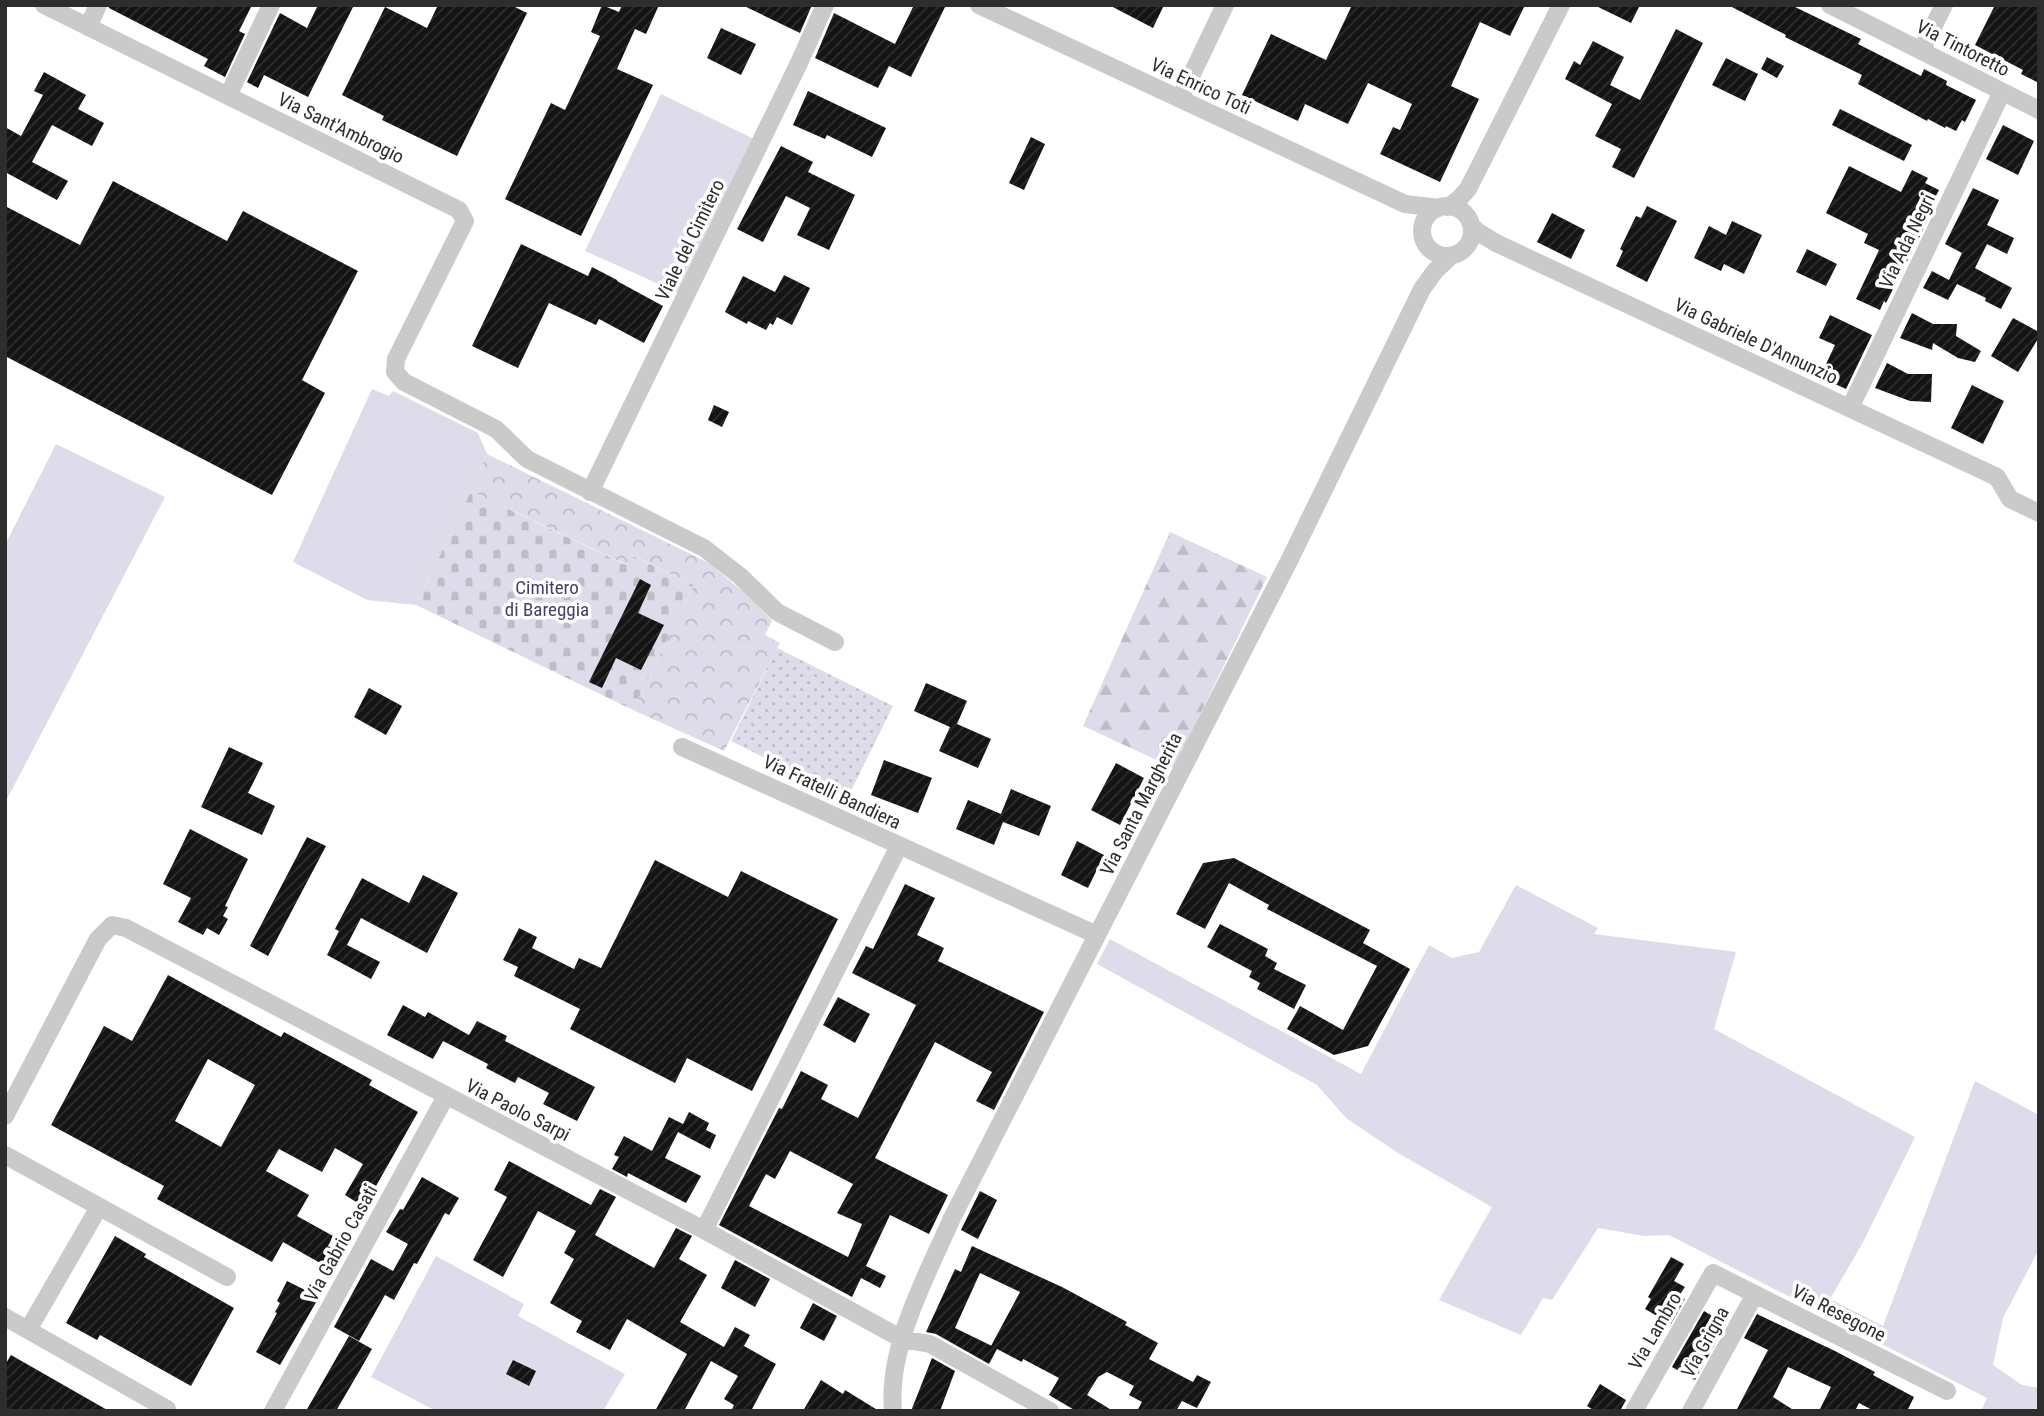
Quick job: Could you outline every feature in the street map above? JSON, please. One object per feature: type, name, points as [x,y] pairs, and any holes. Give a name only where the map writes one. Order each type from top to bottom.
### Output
[{"type":"street","name":"Via Sant'Ambrogio","points":[[44,5],[460,210],[465,221],[396,359],[395,372],[404,382],[496,429],[527,459],[590,492]]},
{"type":"street","points":[[88,27],[98,5]]},
{"type":"street","points":[[228,96],[271,5]]},
{"type":"street","name":"Viale del Cimitero","points":[[590,492],[825,5]]},
{"type":"street","name":"Via Enrico Toti","points":[[979,5],[1405,204],[1443,207]]},
{"type":"street","points":[[1180,99],[1225,5]]},
{"type":"street","points":[[1422,229],[1428,216],[1459,199],[1468,189],[1561,5]]},
{"type":"street","name":"Via Tintoretto","points":[[1830,5],[2039,110]]},
{"type":"street","points":[[1921,51],[1944,5]]},
{"type":"street","name":"Via Ada Negri","points":[[1850,408],[2003,92]]},
{"type":"street","points":[[1405,204],[1422,229],[1430,250],[1451,256],[1466,247],[1469,227],[1465,209],[1468,189]]},
{"type":"street","points":[[1443,207],[1455,208],[1469,227]]},
{"type":"street","name":"Via Gabriele D'Annunzio","points":[[1469,227],[1496,243],[1997,477],[2011,499],[2039,513]]},
{"type":"street","name":"Via Santa Margherita","points":[[1422,289],[1430,250]]},
{"type":"street","name":"Via Santa Margherita","points":[[893,1411],[895,1369],[902,1339],[919,1292],[952,1218],[1289,561],[1422,289],[1441,264],[1451,256]]},
{"type":"street","points":[[590,492],[704,548],[740,576],[776,612],[835,642]]},
{"type":"street","name":"Via Fratelli Bandiera","points":[[682,747],[1097,935]]},
{"type":"street","points":[[704,1230],[899,846]]},
{"type":"street","name":"Via Paolo Sarpi","points":[[5,1116],[97,939],[111,925],[126,928],[704,1230],[902,1339],[930,1344],[1050,1411]]},
{"type":"street","name":"Via Gabrio Casati","points":[[273,1411],[446,1096]]},
{"type":"street","points":[[5,1155],[227,1277]]},
{"type":"street","points":[[28,1330],[99,1207]]},
{"type":"street","name":"Via Resegone","points":[[1713,1273],[1947,1391]]},
{"type":"street","name":"Via Lambro","points":[[1634,1411],[1713,1273]]},
{"type":"street","name":"Via Grigna","points":[[1691,1411],[1755,1294]]},
{"type":"street","points":[[5,1317],[167,1409]]},
{"type":"green space","points":[[661,94],[754,139],[679,293],[585,251]]},
{"type":"green space","points":[[372,389],[389,396],[393,391],[478,433],[487,454],[416,605],[367,600],[293,562]]},
{"type":"green space","points":[[56,444],[165,497],[5,803],[5,545]]},
{"type":"green space","points":[[487,454],[709,563],[748,596],[772,621],[765,635],[780,643],[724,751],[633,710],[694,585],[632,555],[627,565],[471,491]]},
{"type":"green space","name":"Cimitero di Bareggia","points":[[471,491],[626,565],[631,555],[694,585],[633,710],[416,605]]},
{"type":"green space","points":[[1170,532],[1267,577],[1174,768],[1083,726]]},
{"type":"green space","points":[[777,648],[893,706],[847,799],[731,741]]},
{"type":"green space","points":[[1516,885],[1598,928],[1594,934],[1736,952],[1714,1029],[1915,1137],[1862,1244],[1830,1299],[1883,1326],[1975,1081],[2039,1115],[2039,1249],[2003,1318],[1993,1365],[2022,1385],[2039,1388],[2039,1411],[1981,1411],[1987,1398],[1669,1235],[1644,1236],[1598,1228],[1552,1300],[1543,1298],[1521,1335],[1439,1300],[1492,1207],[1398,1153],[1346,1118],[1317,1085],[1097,964],[1110,939],[1361,1074],[1429,945],[1452,958],[1479,952]]},
{"type":"green space","points":[[436,1256],[524,1304],[518,1316],[625,1374],[603,1411],[436,1411],[371,1377]]},
{"type":"building","points":[[109,5],[252,5],[239,31],[245,34],[225,77],[204,66],[208,59],[109,8]]},
{"type":"building","points":[[318,5],[354,5],[308,97],[264,75],[258,88],[247,82],[280,13],[307,28]]},
{"type":"building","points":[[438,5],[511,5],[527,13],[457,156],[382,120],[384,116],[342,95],[385,7],[427,28]]},
{"type":"building","points":[[602,5],[619,12],[622,5],[659,5],[646,34],[635,29],[617,69],[653,85],[581,236],[505,199],[551,103],[565,110],[600,36],[591,32]]},
{"type":"building","points":[[742,5],[812,5],[800,33]]},
{"type":"building","points":[[914,5],[946,5],[911,77],[889,66],[878,88],[815,58],[834,13],[895,44]]},
{"type":"building","points":[[1109,5],[1164,5],[1153,28]]},
{"type":"building","points":[[1352,5],[1525,5],[1510,36],[1480,22],[1451,86],[1479,99],[1440,182],[1380,154],[1393,127],[1400,130],[1412,104],[1368,83],[1348,124],[1305,104],[1298,121],[1242,95],[1271,34],[1326,60]]},
{"type":"building","points":[[1594,5],[1640,5],[1631,23]]},
{"type":"building","points":[[1728,5],[1791,5],[1861,39],[1858,44],[1921,76],[1924,69],[1947,81],[1946,85],[1976,100],[1965,122],[1962,120],[1956,131],[1946,126],[1945,128],[1858,84],[1862,75]]},
{"type":"building","points":[[1995,5],[2039,5],[2039,83],[2021,74],[2023,70],[1975,45]]},
{"type":"building","points":[[721,28],[756,44],[741,75],[707,58]]},
{"type":"building","points":[[1676,29],[1703,43],[1634,178],[1612,167],[1621,149],[1595,136],[1612,104],[1565,79],[1574,61],[1580,65],[1593,41],[1624,57],[1610,85],[1640,100]]},
{"type":"building","points":[[1767,57],[1784,66],[1777,78],[1761,69]]},
{"type":"building","points":[[1726,58],[1758,74],[1745,101],[1712,85]]},
{"type":"building","points":[[44,72],[86,95],[78,109],[104,123],[92,146],[52,125],[32,162],[68,181],[57,200],[5,172],[5,127],[21,136],[43,95],[34,91]]},
{"type":"building","points":[[808,91],[886,128],[872,157],[827,135],[825,139],[793,125]]},
{"type":"building","points":[[1840,109],[1912,145],[1904,161],[1832,125]]},
{"type":"building","points":[[2003,125],[2034,141],[2018,175],[1986,159]]},
{"type":"building","points":[[1031,137],[1045,144],[1024,190],[1009,183]]},
{"type":"building","points":[[781,146],[813,162],[808,172],[855,195],[829,250],[797,235],[810,208],[786,196],[763,242],[737,229]]},
{"type":"building","points":[[1849,166],[1901,192],[1912,170],[1928,178],[1925,183],[1939,190],[1922,223],[1926,224],[1880,310],[1856,299],[1879,250],[1864,243],[1868,234],[1826,213]]},
{"type":"building","points":[[113,181],[227,241],[243,211],[358,271],[302,380],[325,393],[272,495],[5,356],[5,206],[80,245]]},
{"type":"building","points":[[1973,188],[1999,200],[1987,225],[2014,238],[2007,254],[1987,244],[1975,268],[2012,288],[2001,309],[1985,301],[1986,298],[1957,284],[1948,300],[1923,288],[1932,271],[1949,280],[1962,253],[1945,244]]},
{"type":"building","points":[[1647,206],[1677,221],[1647,282],[1616,266],[1623,251],[1620,249],[1636,216],[1641,218]]},
{"type":"building","points":[[1552,213],[1585,230],[1571,259],[1537,242]]},
{"type":"building","points":[[1732,221],[1762,235],[1744,274],[1724,264],[1721,271],[1694,258],[1709,226],[1726,235]]},
{"type":"building","points":[[521,244],[588,276],[592,267],[663,306],[644,343],[599,319],[596,325],[549,303],[518,368],[472,346]]},
{"type":"building","points":[[1807,249],[1837,264],[1826,286],[1796,272]]},
{"type":"building","points":[[784,275],[810,288],[792,325],[777,317],[773,325],[770,323],[766,330],[748,321],[747,324],[725,312],[743,276],[775,292]]},
{"type":"building","points":[[1912,313],[1933,324],[1957,324],[1956,336],[1981,351],[1975,362],[1958,358],[1933,343],[1932,350],[1900,338]]},
{"type":"building","points":[[1830,315],[1872,335],[1846,389],[1820,377],[1835,345],[1819,338]]},
{"type":"building","points":[[2013,318],[2039,332],[2039,337],[2018,372],[1991,356]]},
{"type":"building","points":[[1887,363],[1908,374],[1932,374],[1931,402],[1910,401],[1875,388]]},
{"type":"building","points":[[1972,385],[2004,401],[1983,444],[1951,428]]},
{"type":"building","points":[[714,405],[729,412],[722,427],[708,420]]},
{"type":"building","points":[[640,579],[651,585],[638,613],[664,625],[641,670],[616,658],[602,688],[589,682]]},
{"type":"building","points":[[926,683],[967,701],[957,724],[991,739],[978,768],[939,751],[950,727],[914,711]]},
{"type":"building","points":[[369,688],[402,706],[386,735],[354,717]]},
{"type":"building","points":[[229,747],[263,763],[248,793],[275,806],[262,835],[201,807]]},
{"type":"building","points":[[884,760],[932,778],[918,813],[871,795]]},
{"type":"building","points":[[1116,763],[1144,778],[1120,825],[1091,810]]},
{"type":"building","points":[[1011,789],[1051,806],[1039,836],[1003,822],[994,845],[956,829],[968,800],[1001,814]]},
{"type":"building","points":[[190,829],[248,859],[225,906],[228,907],[223,916],[228,919],[219,935],[207,928],[203,935],[178,922],[191,898],[163,884]]},
{"type":"building","points":[[307,837],[326,846],[268,956],[250,946]]},
{"type":"building","points":[[1077,841],[1104,855],[1088,888],[1061,875]]},
{"type":"building","points":[[1234,858],[1370,930],[1363,943],[1410,969],[1368,1046],[1334,1055],[1287,1029],[1300,1006],[1343,1030],[1377,966],[1267,909],[1269,905],[1229,883],[1205,929],[1176,914],[1203,863]]},
{"type":"building","points":[[655,860],[728,897],[741,871],[838,919],[752,1091],[687,1058],[675,1083],[570,1029],[580,1009],[514,976],[518,967],[503,960],[519,928],[537,937],[532,948],[574,969],[579,958],[601,968]]},
{"type":"building","points":[[423,875],[458,893],[427,953],[361,918],[347,945],[380,962],[371,979],[327,955],[339,931],[335,929],[362,878],[409,903]]},
{"type":"building","points":[[905,884],[935,898],[917,935],[944,948],[938,961],[1044,1012],[994,1110],[976,1101],[992,1072],[935,1042],[875,1158],[948,1195],[929,1234],[890,1215],[866,1266],[886,1276],[880,1288],[861,1278],[852,1297],[719,1225],[801,1071],[828,1085],[821,1099],[858,1118],[916,1005],[852,973],[866,946],[873,949]],"holes":[[[790,1151],[853,1184],[837,1213],[862,1224],[848,1257],[749,1206],[766,1174],[775,1179]]]},
{"type":"building","points":[[1220,924],[1268,949],[1265,956],[1277,963],[1274,969],[1306,985],[1294,1009],[1257,989],[1260,983],[1249,977],[1252,971],[1207,947]]},
{"type":"building","points":[[168,975],[281,1037],[284,1032],[372,1080],[369,1085],[418,1112],[376,1186],[381,1190],[369,1210],[345,1195],[363,1164],[335,1148],[322,1172],[279,1149],[266,1171],[309,1195],[297,1216],[333,1236],[328,1246],[338,1251],[329,1268],[283,1242],[272,1262],[157,1199],[164,1186],[51,1125],[104,1026],[132,1041]],"holes":[[[208,1059],[255,1085],[221,1147],[175,1121]]]},
{"type":"building","points":[[838,997],[870,1014],[855,1043],[823,1025]]},
{"type":"building","points":[[403,1005],[425,1017],[428,1012],[469,1035],[477,1021],[507,1036],[505,1041],[595,1087],[577,1121],[543,1104],[549,1093],[518,1077],[515,1083],[486,1068],[488,1064],[443,1041],[433,1059],[387,1035]]},
{"type":"building","points":[[689,1112],[709,1123],[706,1130],[716,1135],[710,1149],[678,1132],[665,1158],[701,1176],[686,1203],[628,1173],[627,1177],[612,1169],[619,1157],[614,1155],[624,1136],[652,1151],[669,1117],[683,1124]]},
{"type":"building","points":[[509,1161],[591,1205],[600,1189],[616,1197],[595,1235],[654,1268],[676,1228],[692,1236],[679,1259],[707,1275],[680,1322],[724,1347],[735,1327],[750,1335],[744,1346],[776,1364],[751,1411],[731,1411],[734,1405],[724,1399],[738,1376],[711,1361],[684,1411],[655,1411],[687,1354],[627,1319],[610,1350],[576,1332],[582,1321],[550,1303],[574,1259],[564,1253],[576,1231],[538,1211],[503,1277],[473,1260],[507,1197],[494,1190]]},
{"type":"building","points":[[422,1177],[459,1198],[449,1215],[445,1213],[394,1300],[385,1295],[359,1341],[334,1327],[371,1259],[393,1271],[408,1244],[386,1232],[400,1209],[403,1210]]},
{"type":"building","points":[[980,1191],[997,1200],[978,1239],[961,1230]]},
{"type":"building","points":[[115,1236],[146,1254],[144,1257],[234,1308],[191,1386],[100,1335],[97,1340],[66,1323]]},
{"type":"building","points":[[972,1246],[1062,1287],[1127,1322],[1125,1325],[1158,1343],[1149,1359],[1193,1382],[1197,1375],[1211,1382],[1197,1408],[1182,1401],[1176,1411],[1137,1411],[1142,1402],[1129,1395],[1134,1386],[1107,1372],[1098,1377],[1087,1395],[1113,1411],[1076,1411],[1049,1395],[1059,1378],[1023,1359],[1022,1362],[997,1349],[989,1364],[936,1334],[926,1332],[955,1269],[961,1272]],"holes":[[[980,1273],[1020,1292],[991,1346],[955,1328]]]},
{"type":"building","points":[[1671,1257],[1684,1264],[1674,1281],[1685,1287],[1679,1296],[1685,1299],[1671,1324],[1645,1309],[1651,1299],[1648,1297]]},
{"type":"building","points":[[735,1260],[770,1279],[755,1307],[721,1288]]},
{"type":"building","points":[[287,1281],[319,1297],[280,1365],[256,1352],[277,1313],[275,1312],[280,1303],[277,1301]]},
{"type":"building","points":[[813,1303],[837,1316],[824,1341],[800,1328]]},
{"type":"building","points":[[1704,1311],[1726,1324],[1695,1380],[1672,1367]]},
{"type":"building","points":[[1757,1314],[1875,1372],[1873,1375],[1914,1397],[1907,1411],[1874,1411],[1859,1403],[1855,1411],[1819,1411],[1831,1387],[1788,1367],[1773,1397],[1795,1411],[1736,1411],[1768,1350],[1744,1338]]},
{"type":"building","points":[[349,1336],[372,1349],[360,1370],[336,1411],[306,1411]]},
{"type":"building","points":[[11,1355],[109,1411],[5,1411],[5,1365]]},
{"type":"building","points":[[932,1358],[955,1371],[940,1411],[911,1411]]},
{"type":"building","points":[[513,1360],[536,1371],[529,1386],[506,1374]]},
{"type":"building","points":[[821,1380],[843,1394],[845,1390],[879,1411],[803,1411]]},
{"type":"building","points":[[1600,1384],[1626,1400],[1620,1411],[1595,1411],[1587,1406]]}]
